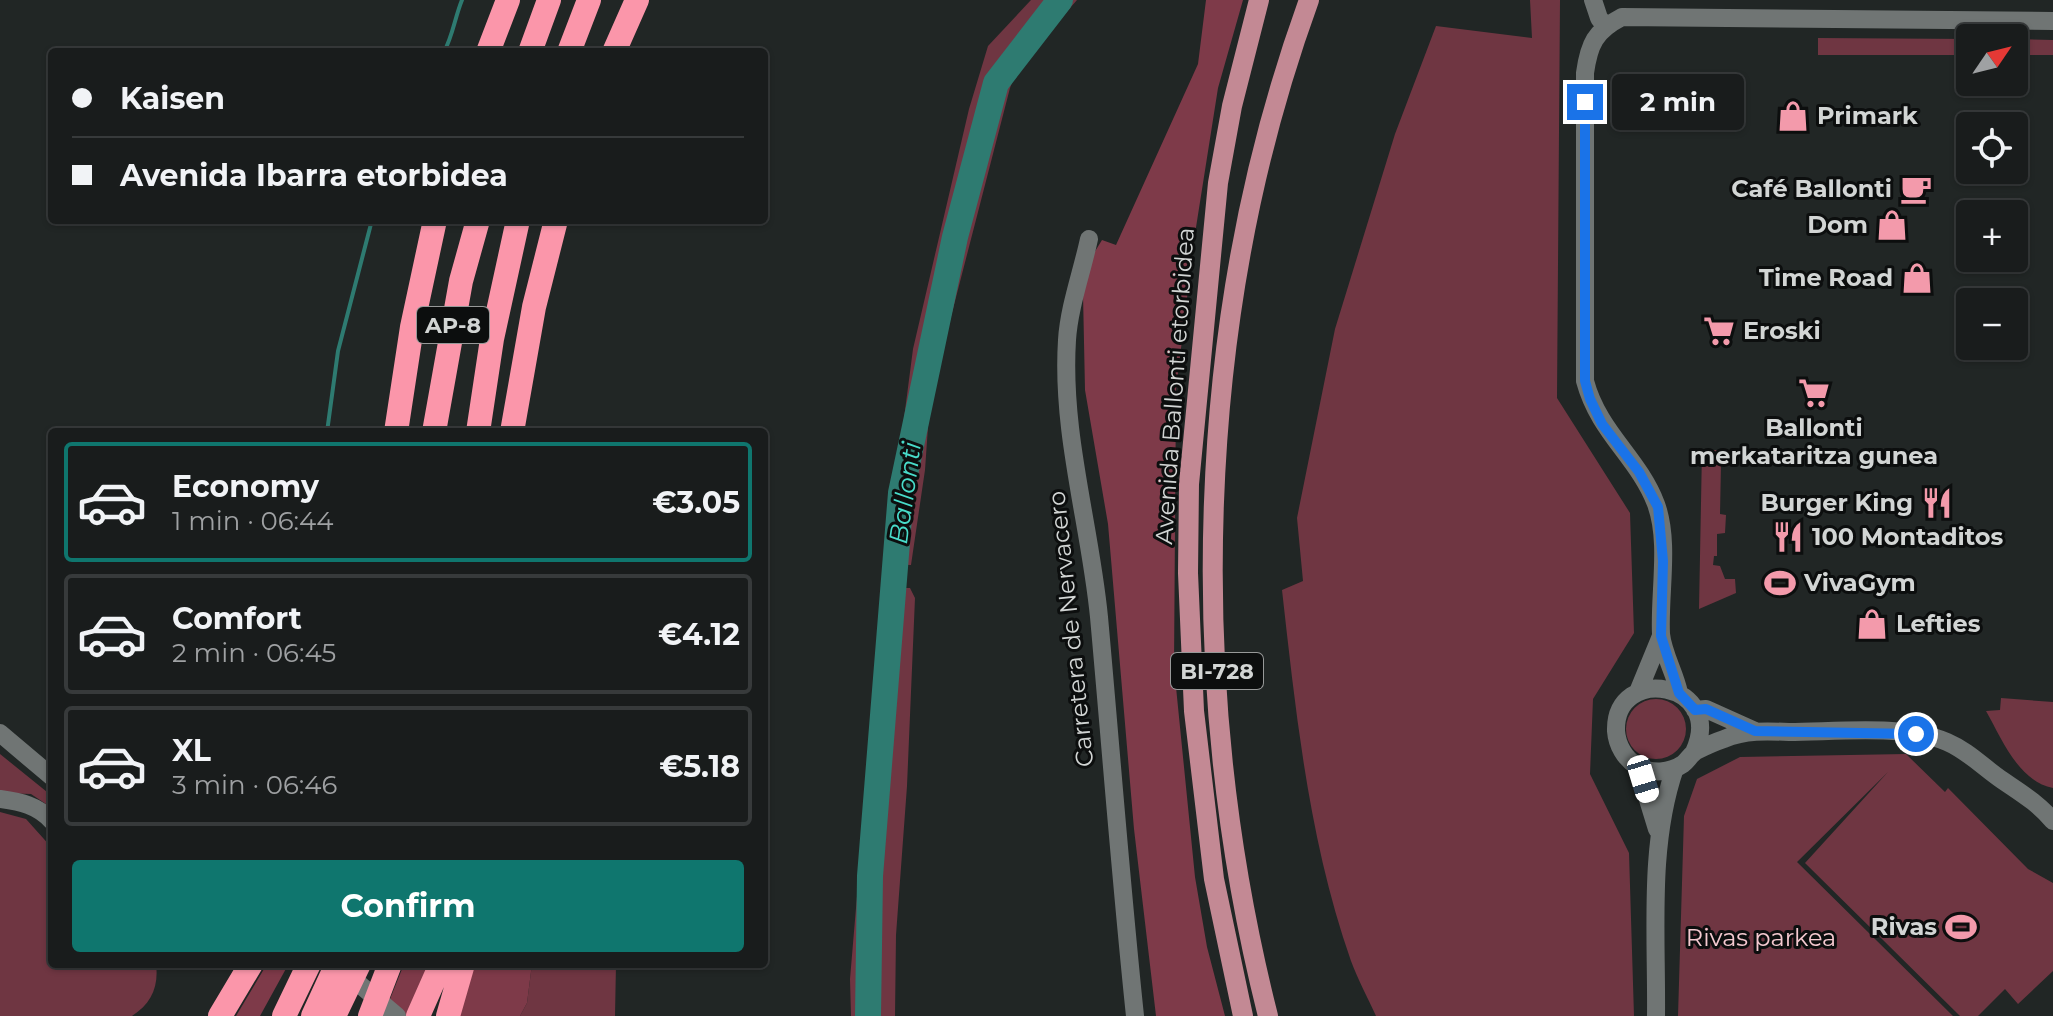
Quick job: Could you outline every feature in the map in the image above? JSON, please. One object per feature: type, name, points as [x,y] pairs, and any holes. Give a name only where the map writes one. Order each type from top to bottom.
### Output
[{"type":"highway","points":[[490,48],[508,0]]},
{"type":"highway","points":[[531,48],[549,0]]},
{"type":"highway","points":[[571,48],[589,0]]},
{"type":"highway","points":[[616,48],[637,0]]},
{"type":"highway","points":[[397,428],[412,327],[434,224]]},
{"type":"highway","name":"AP-8","points":[[435,428],[461,281],[477,224]]},
{"type":"highway","points":[[479,427],[500,299],[517,224]]},
{"type":"highway","points":[[513,428],[534,307],[555,224]]},
{"type":"highway","points":[[220,1016],[249,968]]},
{"type":"highway","points":[[284,1016],[307,968]]},
{"type":"highway","points":[[313,1016],[332,968]]},
{"type":"highway","points":[[334,1016],[357,968]]},
{"type":"highway","points":[[370,1016],[388,968]]},
{"type":"highway","points":[[418,1016],[439,968]]},
{"type":"highway","points":[[448,1016],[462,968]]},
{"type":"main road","name":"Avenida Ballonti etorbidea","points":[[1243,1016],[1224,935],[1203,808],[1194,711],[1189,529],[1195,410],[1218,183],[1232,106],[1259,0]]},
{"type":"main road","name":"Avenida Ballonti etorbidea","points":[[1268,1016],[1249,930],[1221,747],[1214,626],[1213,534],[1221,409],[1232,309],[1272,119],[1309,0]]},
{"type":"street","points":[[1593,0],[1605,26]]},
{"type":"street","points":[[1658,832],[1638,767],[1620,748],[1616,723],[1620,711],[1638,692],[1661,636],[1663,561],[1658,507],[1639,472],[1602,424],[1585,381],[1585,73],[1588,50],[1605,26],[1622,17],[2053,21]]},
{"type":"street","name":"Carretera de Nervacero","points":[[1089,239],[1067,338],[1068,428],[1089,533],[1135,1016]]},
{"type":"street","points":[[1661,636],[1679,693]]},
{"type":"street","points":[[1638,692],[1666,688],[1679,693],[1695,710],[1700,731],[1694,752]]},
{"type":"street","points":[[1695,710],[1706,709],[1755,731]]},
{"type":"street","points":[[1638,767],[1663,772],[1675,768],[1694,752],[1725,738],[1755,731],[1898,733],[1936,738],[1966,752],[2001,779],[2044,802],[2053,821]]},
{"type":"street","points":[[0,733],[48,774]]},
{"type":"street","points":[[1656,1016],[1658,832],[1675,768]]},
{"type":"street","points":[[0,799],[25,803],[48,818]]},
{"type":"street","points":[[339,968],[397,1016]]},
{"type":"green space","points":[[1031,0],[1077,0],[1017,69],[1010,88],[930,398],[925,470],[911,565],[885,564],[913,349],[969,109],[988,46]]},
{"type":"green space","points":[[1530,0],[1560,0],[1557,398],[1630,513],[1634,633],[1593,699],[1590,774],[1629,853],[1634,1016],[1376,1016],[1351,961],[1324,870],[1299,731],[1282,590],[1303,581],[1297,518],[1335,329],[1395,134],[1436,26],[1532,38]]},
{"type":"green space","points":[[1818,38],[1956,39],[1956,55],[1818,55]]},
{"type":"green space","points":[[2028,39],[2053,40],[2053,55],[2028,55]]},
{"type":"green space","points":[[1702,450],[1733,450],[1734,463],[1721,464],[1720,514],[1726,515],[1725,533],[1717,534],[1717,556],[1714,556],[1713,565],[1720,566],[1725,579],[1735,579],[1736,593],[1699,609]]},
{"type":"green space","points":[[883,588],[910,588],[915,598],[907,786],[896,935],[895,1016],[851,1016],[850,979]]},
{"type":"green space","points":[[2001,698],[2053,702],[2053,788],[2030,777],[2005,746],[1986,711],[2000,710]]},
{"type":"green space","points":[[1656,699],[1668,701],[1677,708],[1684,717],[1684,741],[1677,750],[1668,757],[1656,759],[1644,757],[1635,750],[1628,741],[1626,729],[1628,717],[1635,708],[1644,701]]},
{"type":"green space","points":[[0,754],[48,793],[48,805],[31,794],[0,793]]},
{"type":"green space","name":"Rivas parkea","points":[[1906,754],[1945,792],[1948,788],[2028,869],[2053,883],[2053,971],[2018,1004],[2005,989],[1978,1016],[1960,1016],[1805,863],[1888,772],[1797,862],[1953,1016],[1678,1016],[1684,816],[1697,779],[1740,757]]},
{"type":"green space","points":[[0,812],[26,819],[48,844],[48,968],[156,968],[156,980],[144,1006],[132,1016],[0,1016]]},
{"type":"green space","points":[[531,968],[616,968],[615,1016],[520,1016],[527,1003]]},
{"type":"shaded area","points":[[1206,0],[1243,0],[1218,88],[1194,240],[1176,390],[1174,667],[1195,877],[1207,947],[1225,1016],[1156,1016],[1134,829],[1108,524],[1085,390],[1083,294],[1094,253],[1102,240],[1116,245],[1198,64]]},
{"type":"shaded area","points":[[265,968],[286,968],[260,1016],[236,1016]]},
{"type":"shaded area","points":[[402,968],[429,968],[410,1016],[402,1016],[388,1004]]},
{"type":"shaded area","points":[[470,968],[531,968],[527,1003],[520,1016],[459,1016]]},
{"type":"waterway","points":[[446,48],[462,0]]},
{"type":"waterway","name":"Ballonti","points":[[868,1016],[870,876],[901,493],[955,237],[996,83],[1060,0]]},
{"type":"waterway","points":[[328,428],[338,351],[371,224]]},
{"type":"place","name":"Primark","points":[[1793,116]]},
{"type":"place","name":"Café Ballonti","points":[[1916,189]]},
{"type":"place","name":"Dom","points":[[1892,225]]},
{"type":"place","name":"Time Road","points":[[1917,278]]},
{"type":"place","name":"Eroski","points":[[1719,331]]},
{"type":"place","name":"Ballonti merkataritza gunea","points":[[1814,393]]},
{"type":"place","name":"Burger King","points":[[1937,503]]},
{"type":"place","name":"100 Montaditos","points":[[1788,537]]},
{"type":"place","name":"VivaGym","points":[[1780,583]]},
{"type":"place","name":"Lefties","points":[[1872,624]]},
{"type":"place","name":"Rivas","points":[[1961,927]]},
{"type":"route","points":[[1585,102],[1585,381],[1602,424],[1639,472],[1658,507],[1663,561],[1661,636],[1679,693],[1689,700],[1695,710],[1706,709],[1755,731],[1916,734]]}]
